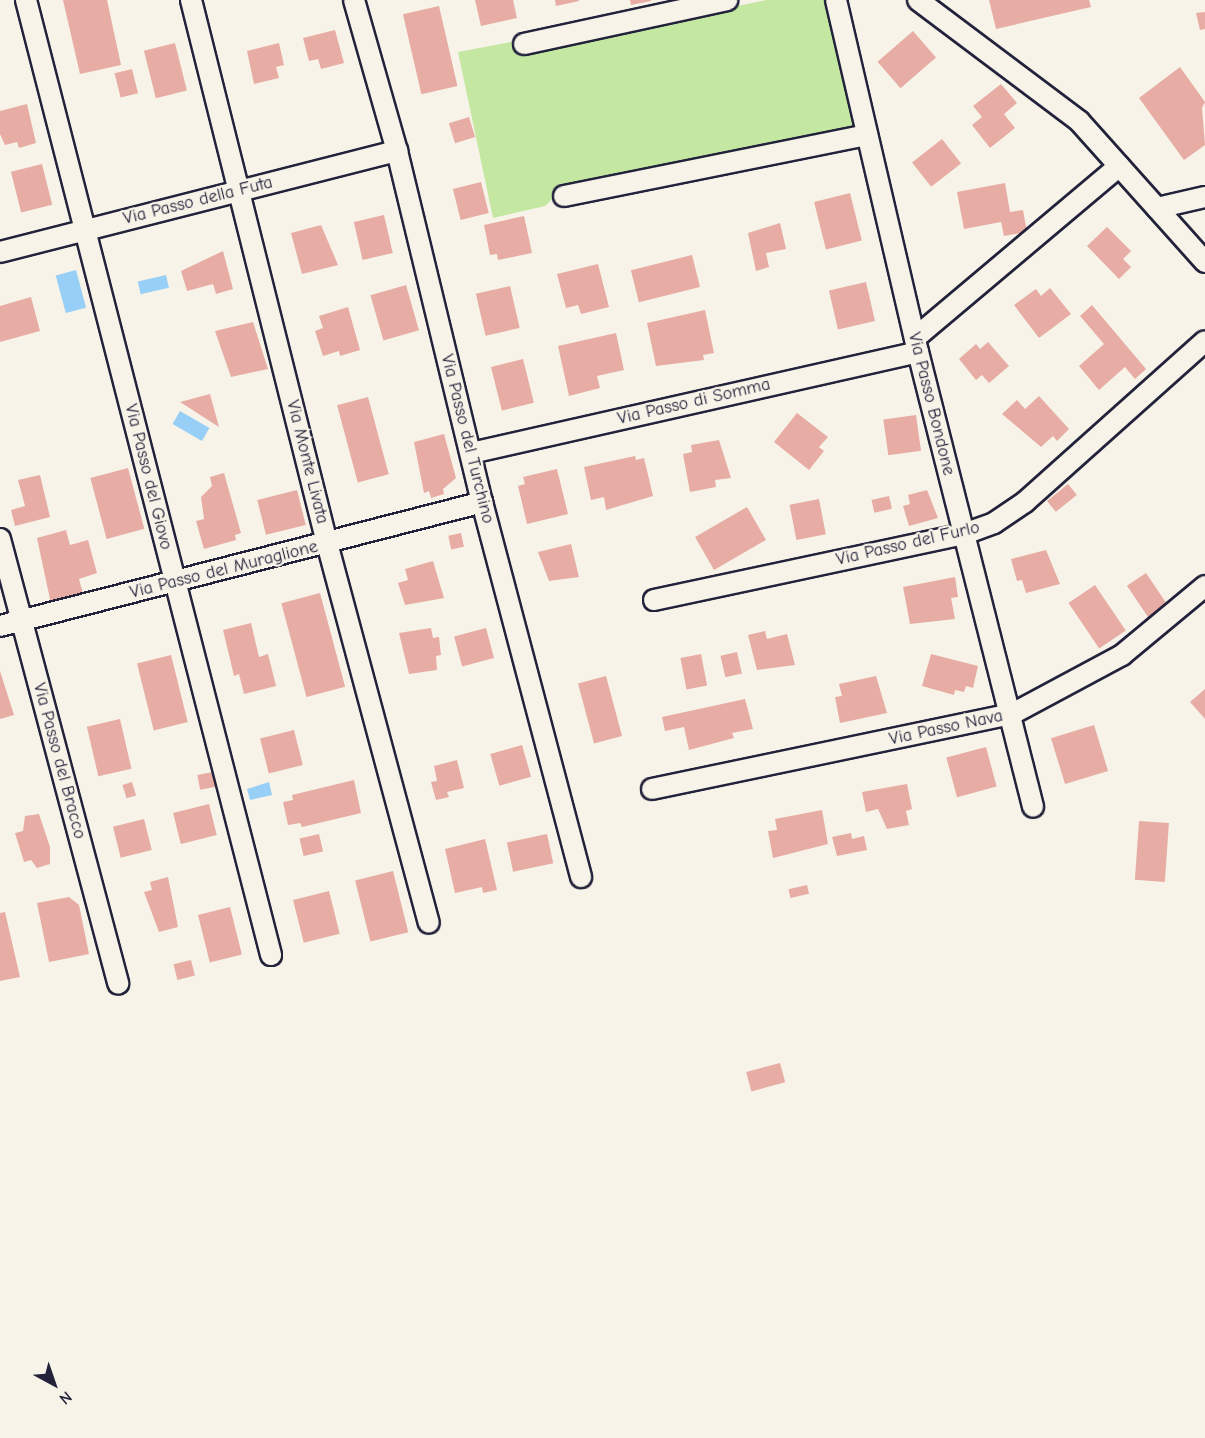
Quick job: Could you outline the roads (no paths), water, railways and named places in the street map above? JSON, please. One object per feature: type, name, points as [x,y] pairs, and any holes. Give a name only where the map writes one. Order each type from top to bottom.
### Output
[{"type":"street","name":"Via Passo del Giovo","points":[[26,0],[271,955]]},
{"type":"street","name":"Via Monte Livata","points":[[191,0],[327,543],[429,923]]},
{"type":"street","name":"Via Passo del Turchino","points":[[354,0],[397,151],[482,502],[581,877]]},
{"type":"street","points":[[524,44],[727,0]]},
{"type":"street","name":"Via Passo Bondone","points":[[836,0],[916,345],[1012,714],[1033,807]]},
{"type":"street","points":[[918,0],[1071,113],[1205,262]]},
{"type":"street","points":[[564,196],[867,135]]},
{"type":"street","name":"Via Passo della Futa","points":[[0,252],[397,151]]},
{"type":"street","name":"Via Passo di Somma","points":[[471,453],[916,345],[1119,166]]},
{"type":"street","points":[[1157,208],[1205,197]]},
{"type":"street","name":"Via Passo del Furlo","points":[[654,600],[964,534],[994,523],[1019,507],[1205,341]]},
{"type":"street","name":"Via Passo del Muraglione","points":[[0,626],[175,583],[482,502]]},
{"type":"street","name":"Via Passo del Bracco","points":[[0,539],[118,984]]},
{"type":"street","name":"Via Passo Nava","points":[[652,789],[1012,714],[1122,655],[1205,586]]},
{"type":"water","points":[[76,270],[86,308],[66,313],[56,275]]},
{"type":"water","points":[[166,275],[169,288],[141,294],[138,282]]},
{"type":"water","points":[[180,411],[209,428],[202,441],[172,424]]},
{"type":"water","points":[[269,782],[272,795],[250,800],[247,789]]}]
